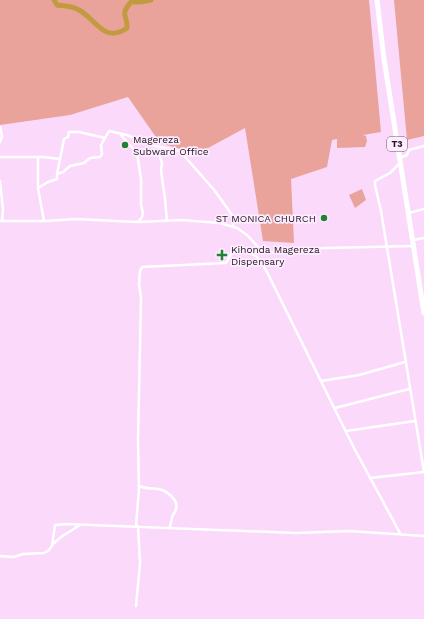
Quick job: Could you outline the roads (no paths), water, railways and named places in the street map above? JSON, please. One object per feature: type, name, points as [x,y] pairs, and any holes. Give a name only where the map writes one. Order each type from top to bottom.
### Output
[{"type":"highway","name":"T3","points":[[377,0],[384,59],[408,213],[422,287],[424,312]]},
{"type":"street","points":[[0,127],[2,136],[0,142]]},
{"type":"street","points":[[57,174],[63,172],[70,166],[84,162],[90,158],[100,157],[102,154],[101,145],[109,131],[127,135],[151,145],[180,151],[215,191],[232,215],[233,226]]},
{"type":"street","points":[[38,188],[48,182],[56,180],[64,139],[68,138],[69,132],[79,132],[105,138]]},
{"type":"street","points":[[119,133],[136,150],[141,179],[142,213],[142,217],[138,222]]},
{"type":"street","points":[[370,478],[424,472],[375,181],[390,173],[400,160],[407,156],[409,150],[424,146]]},
{"type":"street","points":[[136,150],[154,151],[157,152],[160,157],[166,199],[167,221]]},
{"type":"street","points":[[0,157],[60,159]]},
{"type":"street","points":[[38,158],[38,188],[44,221]]},
{"type":"street","points":[[0,181],[2,199],[1,221],[75,219],[138,222],[204,222],[233,226],[247,235],[262,251],[267,253],[386,246],[413,243],[424,238]]},
{"type":"street","points":[[408,213],[424,209]]},
{"type":"street","points":[[136,606],[140,563],[137,526],[141,354],[141,298],[139,284],[140,271],[142,267],[226,263],[233,252],[253,254],[259,259],[269,276],[370,478],[401,535]]},
{"type":"street","points":[[321,381],[359,374],[405,362]]},
{"type":"street","points":[[334,408],[409,389]]},
{"type":"street","points":[[346,431],[415,421]]},
{"type":"street","points":[[139,486],[160,489],[173,498],[176,503],[176,509],[170,527]]},
{"type":"street","points":[[52,546],[55,525],[66,524],[296,533],[349,531],[424,536]]},
{"type":"street","points":[[0,556],[14,557],[23,554],[42,554],[48,551],[61,537],[81,525]]},
{"type":"waterway","points":[[54,0],[57,5],[79,10],[106,32],[112,33],[119,32],[127,28],[125,10],[131,2],[151,0]]},
{"type":"place","name":"Magereza Subward Office","points":[[125,145]]},
{"type":"place","name":"ST MONICA CHURCH","points":[[324,218]]},
{"type":"place","name":"Kihonda Magereza Dispensary","points":[[222,255]]}]
